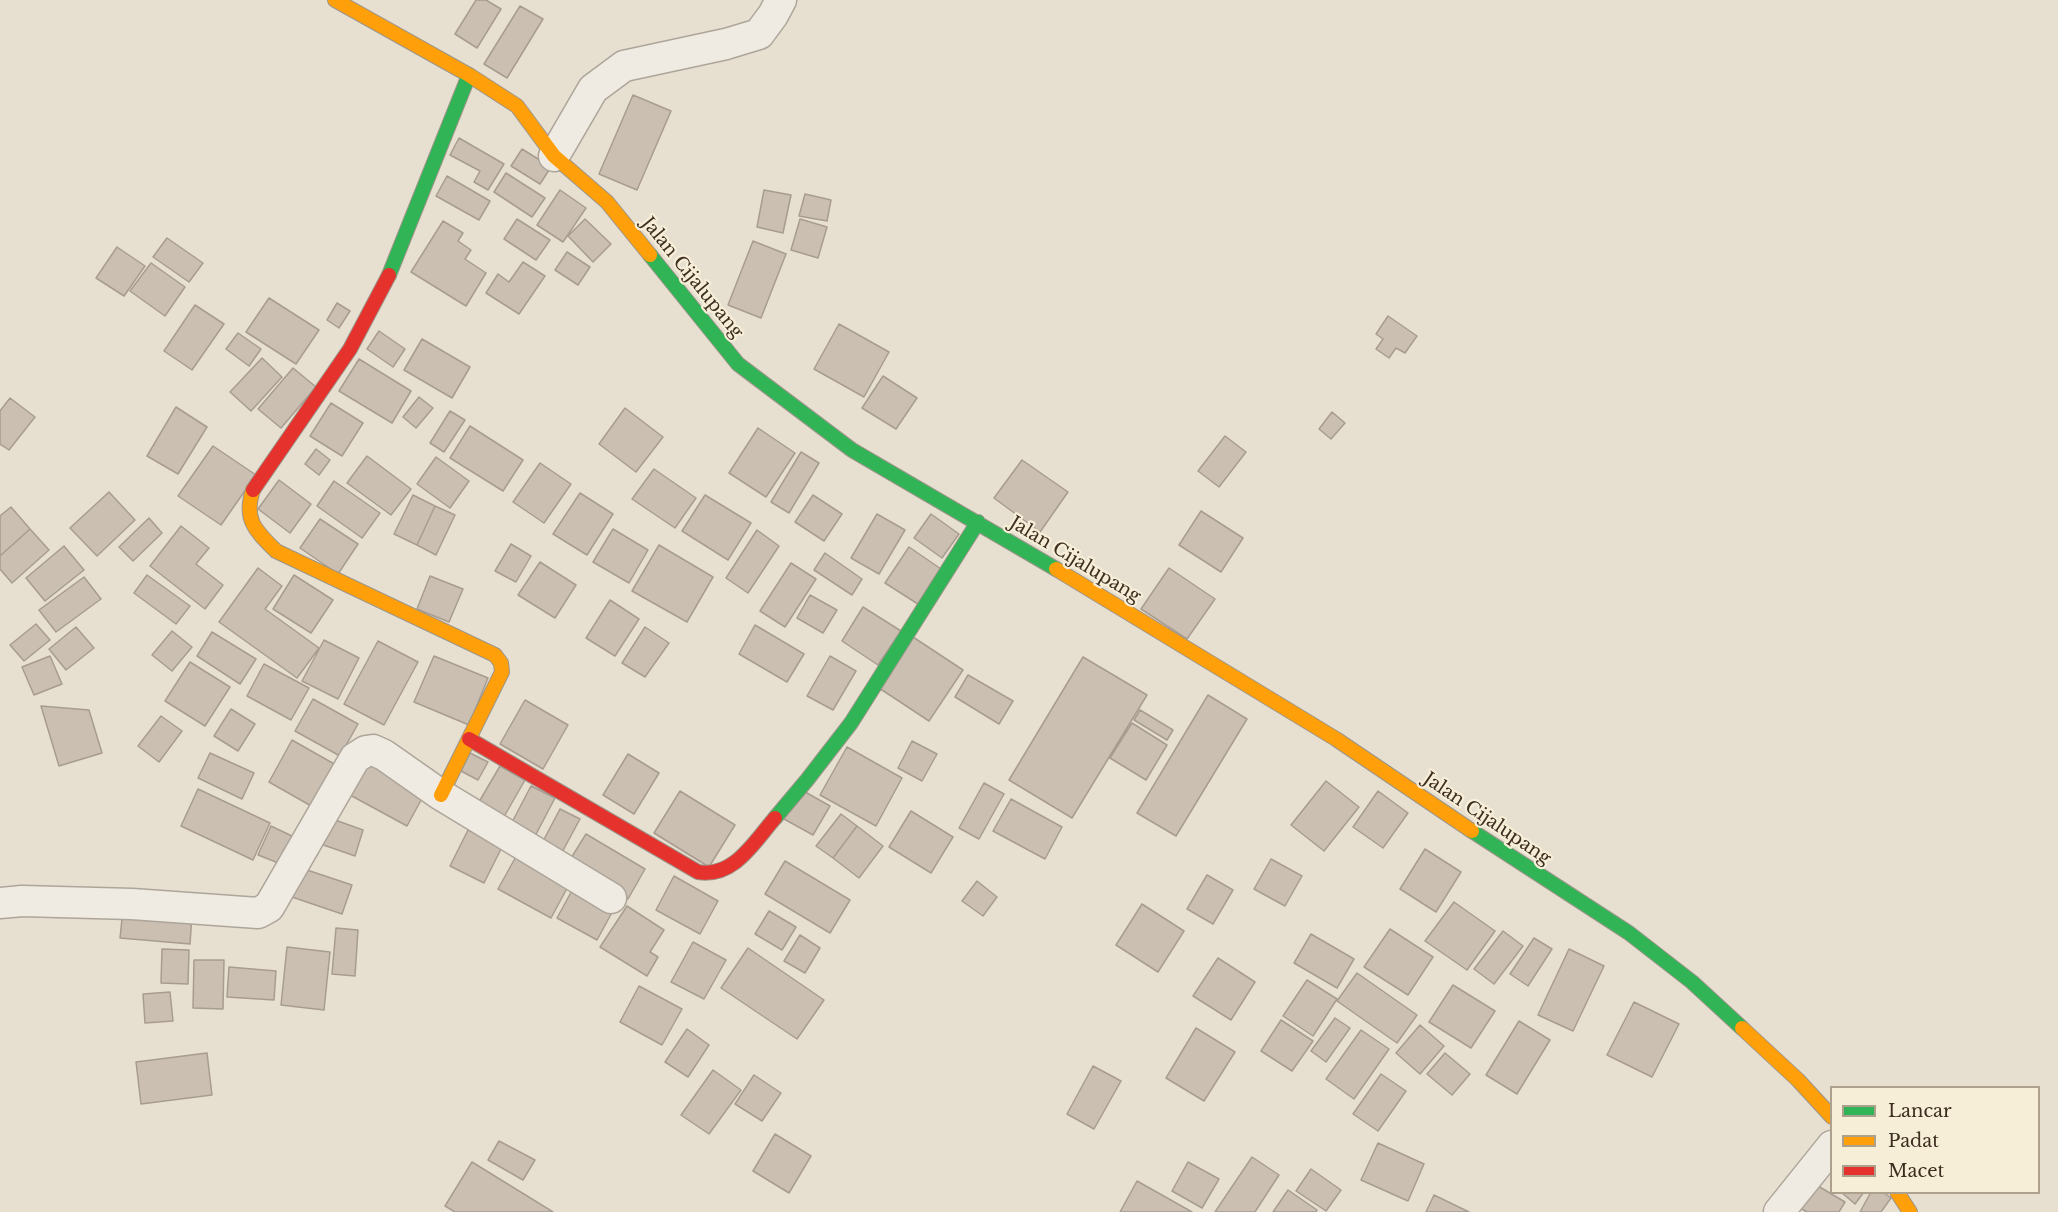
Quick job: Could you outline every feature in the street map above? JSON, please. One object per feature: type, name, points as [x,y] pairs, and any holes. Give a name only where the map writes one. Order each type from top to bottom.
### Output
[{"type":"street","name":"Jalan Cijalupang","points":[[335,0],[469,75],[517,105],[554,156],[607,202],[738,363],[852,450],[978,522],[1336,739],[1546,880],[1624,939],[1700,989],[1798,1080],[1830,1115]]},
{"type":"street","points":[[554,156],[593,89],[624,66],[726,44],[759,34],[781,0]]},
{"type":"street","points":[[441,795],[502,672],[501,663],[495,656],[276,551],[252,526],[248,505],[254,486],[350,349],[387,281],[469,75]]},
{"type":"street","points":[[469,739],[698,872],[709,875],[720,873],[741,857],[807,780],[851,723],[978,522]]},
{"type":"street","points":[[0,903],[22,901],[132,904],[258,913],[269,907],[355,758],[373,750],[384,755],[441,795],[611,898]]},
{"type":"street","points":[[1779,1212],[1830,1148]]},
{"type":"street","points":[[1898,1194],[1910,1212]]},
{"type":"building","points":[[476,0],[486,0],[501,9],[477,48],[455,34]]},
{"type":"building","points":[[520,6],[543,19],[507,78],[484,64]]},
{"type":"building","points":[[633,95],[671,111],[637,190],[599,174]]},
{"type":"building","points":[[459,138],[504,164],[488,190],[474,182],[480,171],[450,155]]},
{"type":"building","points":[[522,149],[551,167],[540,184],[511,166]]},
{"type":"building","points":[[506,173],[545,198],[532,217],[494,192]]},
{"type":"building","points":[[447,176],[490,201],[479,220],[436,196]]},
{"type":"building","points":[[560,190],[586,208],[563,242],[537,225]]},
{"type":"building","points":[[764,190],[791,195],[783,233],[757,227]]},
{"type":"building","points":[[805,194],[831,200],[827,221],[799,216]]},
{"type":"building","points":[[517,219],[550,240],[536,260],[504,239]]},
{"type":"building","points":[[585,219],[611,244],[593,262],[568,236]]},
{"type":"building","points":[[800,219],[827,227],[818,258],[791,250]]},
{"type":"building","points":[[443,221],[463,233],[458,241],[471,250],[465,259],[486,273],[466,306],[411,272]]},
{"type":"building","points":[[167,238],[203,263],[189,282],[153,257]]},
{"type":"building","points":[[753,241],[786,254],[761,318],[728,305]]},
{"type":"building","points":[[117,247],[145,266],[124,296],[96,278]]},
{"type":"building","points":[[567,252],[590,267],[578,285],[555,270]]},
{"type":"building","points":[[523,262],[545,276],[519,314],[486,293],[498,274],[509,282]]},
{"type":"building","points":[[151,263],[185,287],[165,316],[130,291]]},
{"type":"building","points":[[269,298],[319,330],[296,364],[246,332]]},
{"type":"building","points":[[337,303],[350,311],[339,328],[327,320]]},
{"type":"building","points":[[195,305],[224,324],[192,370],[164,351]]},
{"type":"building","points":[[1388,316],[1417,336],[1405,353],[1396,348],[1389,358],[1376,349],[1383,339],[1376,334]]},
{"type":"building","points":[[839,324],[889,352],[864,397],[814,369]]},
{"type":"building","points":[[379,331],[405,349],[393,367],[367,349]]},
{"type":"building","points":[[238,333],[261,349],[249,366],[226,349]]},
{"type":"building","points":[[422,339],[470,367],[452,398],[404,370]]},
{"type":"building","points":[[262,358],[282,377],[251,411],[230,392]]},
{"type":"building","points":[[359,359],[411,391],[392,423],[339,391]]},
{"type":"building","points":[[293,368],[316,387],[281,428],[258,409]]},
{"type":"building","points":[[883,376],[917,398],[896,429],[862,408]]},
{"type":"building","points":[[419,397],[433,408],[416,428],[403,417]]},
{"type":"building","points":[[10,398],[35,417],[9,450],[0,444],[0,411]]},
{"type":"building","points":[[331,403],[363,423],[342,456],[310,436]]},
{"type":"building","points":[[176,407],[207,427],[178,474],[147,456]]},
{"type":"building","points":[[625,408],[663,437],[636,472],[599,444]]},
{"type":"building","points":[[450,411],[465,420],[444,452],[430,443]]},
{"type":"building","points":[[1332,412],[1345,423],[1331,439],[1319,429]]},
{"type":"building","points":[[470,426],[523,460],[503,491],[450,458]]},
{"type":"building","points":[[758,428],[795,453],[766,497],[729,473]]},
{"type":"building","points":[[1225,436],[1246,452],[1219,487],[1198,471]]},
{"type":"building","points":[[213,446],[256,475],[221,525],[178,496]]},
{"type":"building","points":[[316,449],[330,460],[319,475],[305,464]]},
{"type":"building","points":[[801,452],[819,463],[789,513],[771,502]]},
{"type":"building","points":[[367,456],[411,489],[391,515],[347,483]]},
{"type":"building","points":[[436,457],[469,481],[450,508],[417,484]]},
{"type":"building","points":[[1022,460],[1068,492],[1040,532],[994,498]]},
{"type":"building","points":[[540,463],[571,484],[544,523],[513,502]]},
{"type":"building","points":[[654,469],[696,498],[675,528],[632,499]]},
{"type":"building","points":[[279,480],[311,504],[290,533],[258,509]]},
{"type":"building","points":[[334,481],[380,513],[362,538],[317,506]]},
{"type":"building","points":[[109,492],[135,520],[97,556],[70,528]]},
{"type":"building","points":[[580,493],[613,514],[587,555],[553,534]]},
{"type":"building","points":[[413,495],[435,506],[417,545],[394,534]]},
{"type":"building","points":[[705,495],[751,523],[728,560],[682,531]]},
{"type":"building","points":[[813,495],[842,514],[824,541],[795,522]]},
{"type":"building","points":[[435,506],[455,515],[436,555],[417,545]]},
{"type":"building","points":[[11,507],[30,529],[0,556],[0,516]]},
{"type":"building","points":[[1201,511],[1243,538],[1221,572],[1179,545]]},
{"type":"building","points":[[877,514],[905,530],[879,574],[851,558]]},
{"type":"building","points":[[931,514],[959,534],[942,558],[914,538]]},
{"type":"building","points":[[149,518],[162,533],[133,561],[119,547]]},
{"type":"building","points":[[320,519],[358,544],[338,574],[300,548]]},
{"type":"building","points":[[181,526],[209,548],[196,564],[223,585],[205,609],[150,566]]},
{"type":"building","points":[[30,529],[49,550],[12,583],[0,569],[0,556]]},
{"type":"building","points":[[613,529],[648,550],[629,583],[593,562]]},
{"type":"building","points":[[757,530],[779,546],[748,593],[726,578]]},
{"type":"building","points":[[511,544],[531,556],[516,582],[495,571]]},
{"type":"building","points":[[659,545],[713,577],[687,622],[632,591]]},
{"type":"building","points":[[64,546],[84,570],[45,601],[26,578]]},
{"type":"building","points":[[909,547],[944,571],[921,606],[885,583]]},
{"type":"building","points":[[825,553],[862,579],[852,595],[814,570]]},
{"type":"building","points":[[540,562],[576,585],[555,618],[518,595]]},
{"type":"building","points":[[791,563],[816,579],[785,627],[760,611]]},
{"type":"building","points":[[258,568],[282,586],[265,609],[319,648],[297,678],[219,622]]},
{"type":"building","points":[[1169,568],[1215,599],[1187,639],[1141,609]]},
{"type":"building","points":[[147,575],[190,606],[176,624],[134,593]]},
{"type":"building","points":[[294,575],[333,600],[311,633],[273,609]]},
{"type":"building","points":[[430,576],[463,589],[449,622],[417,609]]},
{"type":"building","points":[[84,577],[101,599],[56,632],[39,610]]},
{"type":"building","points":[[810,595],[837,610],[823,633],[797,618]]},
{"type":"building","points":[[610,600],[639,619],[615,656],[586,638]]},
{"type":"building","points":[[863,607],[901,631],[878,665],[842,641]]},
{"type":"building","points":[[36,624],[50,640],[24,661],[10,645]]},
{"type":"building","points":[[755,625],[804,654],[787,682],[739,654]]},
{"type":"building","points":[[76,627],[94,648],[66,670],[49,649]]},
{"type":"building","points":[[645,627],[669,643],[645,677],[622,663]]},
{"type":"building","points":[[172,631],[192,647],[172,671],[152,655]]},
{"type":"building","points":[[212,632],[256,659],[240,684],[197,656]]},
{"type":"building","points":[[913,637],[963,670],[929,721],[879,688]]},
{"type":"building","points":[[324,640],[359,658],[338,699],[302,681]]},
{"type":"building","points":[[378,641],[418,662],[384,725],[344,704]]},
{"type":"building","points":[[50,656],[62,684],[34,695],[22,667]]},
{"type":"building","points":[[434,656],[488,678],[469,725],[414,702]]},
{"type":"building","points":[[830,656],[856,671],[833,710],[807,696]]},
{"type":"building","points":[[1083,657],[1147,695],[1072,818],[1009,780]]},
{"type":"building","points":[[190,662],[230,687],[205,726],[165,701]]},
{"type":"building","points":[[264,664],[309,688],[291,720],[247,696]]},
{"type":"building","points":[[968,675],[1013,701],[999,724],[955,697]]},
{"type":"building","points":[[1208,695],[1247,719],[1176,836],[1137,813]]},
{"type":"building","points":[[313,699],[358,724],[340,756],[295,731]]},
{"type":"building","points":[[525,700],[568,725],[543,769],[500,744]]},
{"type":"building","points":[[41,706],[89,710],[102,753],[59,766]]},
{"type":"building","points":[[231,709],[255,724],[238,751],[214,736]]},
{"type":"building","points":[[1140,710],[1173,730],[1167,740],[1134,720]]},
{"type":"building","points":[[161,716],[182,731],[159,762],[138,746]]},
{"type":"building","points":[[1132,723],[1167,745],[1146,780],[1110,758]]},
{"type":"building","points":[[292,740],[336,765],[313,807],[269,782]]},
{"type":"building","points":[[912,741],[937,754],[922,781],[898,768]]},
{"type":"building","points":[[847,747],[902,778],[876,826],[820,795]]},
{"type":"building","points":[[210,753],[254,773],[242,799],[198,778]]},
{"type":"building","points":[[470,753],[488,762],[478,780],[461,771]]},
{"type":"building","points":[[628,754],[659,773],[634,814],[603,795]]},
{"type":"building","points":[[370,760],[426,791],[407,826],[350,795]]},
{"type":"building","points":[[500,766],[525,780],[501,822],[476,807]]},
{"type":"building","points":[[1326,781],[1359,807],[1324,851],[1291,825]]},
{"type":"building","points":[[984,783],[1004,794],[979,839],[959,828]]},
{"type":"building","points":[[531,786],[555,798],[533,840],[509,828]]},
{"type":"building","points":[[198,789],[270,823],[253,860],[181,826]]},
{"type":"building","points":[[800,789],[830,806],[813,835],[784,819]]},
{"type":"building","points":[[680,791],[735,825],[709,867],[654,833]]},
{"type":"building","points":[[1378,791],[1408,813],[1383,848],[1353,827]]},
{"type":"building","points":[[1011,799],[1062,827],[1045,859],[993,831]]},
{"type":"building","points":[[560,809],[580,819],[560,856],[541,845]]},
{"type":"building","points":[[911,811],[953,837],[931,873],[889,847]]},
{"type":"building","points":[[841,814],[857,826],[833,858],[816,846]]},
{"type":"building","points":[[324,816],[363,830],[355,856],[315,842]]},
{"type":"building","points":[[271,826],[294,837],[281,864],[258,855]]},
{"type":"building","points":[[857,826],[883,846],[859,878],[833,858]]},
{"type":"building","points":[[468,830],[502,847],[484,883],[450,866]]},
{"type":"building","points":[[586,834],[645,869],[628,899],[568,863]]},
{"type":"building","points":[[1425,849],[1461,872],[1436,912],[1400,889]]},
{"type":"building","points":[[518,853],[571,881],[551,918],[498,889]]},
{"type":"building","points":[[1271,859],[1302,876],[1285,906],[1254,889]]},
{"type":"building","points":[[785,861],[850,900],[830,933],[765,894]]},
{"type":"building","points":[[298,867],[352,885],[342,914],[289,896]]},
{"type":"building","points":[[1207,875],[1233,890],[1213,924],[1187,909]]},
{"type":"building","points":[[674,876],[718,901],[700,934],[656,910]]},
{"type":"building","points":[[977,881],[997,897],[983,916],[962,901]]},
{"type":"building","points":[[575,885],[615,907],[597,940],[557,918]]},
{"type":"building","points":[[1454,902],[1495,931],[1467,970],[1425,941]]},
{"type":"building","points":[[1142,904],[1184,931],[1158,972],[1116,945]]},
{"type":"building","points":[[627,906],[664,930],[650,952],[658,957],[647,976],[600,947]]},
{"type":"building","points":[[123,909],[192,915],[190,944],[120,938]]},
{"type":"building","points":[[769,911],[796,927],[782,950],[755,934]]},
{"type":"building","points":[[336,928],[358,930],[355,976],[332,974]]},
{"type":"building","points":[[1390,929],[1433,957],[1408,995],[1364,967]]},
{"type":"building","points":[[1503,931],[1523,946],[1494,984],[1474,969]]},
{"type":"building","points":[[1311,934],[1354,959],[1337,988],[1294,963]]},
{"type":"building","points":[[800,935],[820,948],[805,973],[784,961]]},
{"type":"building","points":[[1534,938],[1552,949],[1528,986],[1510,974]]},
{"type":"building","points":[[693,942],[726,960],[704,999],[671,982]]},
{"type":"building","points":[[287,947],[330,952],[324,1010],[281,1005]]},
{"type":"building","points":[[748,948],[824,1000],[797,1039],[721,988]]},
{"type":"building","points":[[162,949],[189,950],[188,984],[161,983]]},
{"type":"building","points":[[1569,949],[1604,966],[1573,1031],[1538,1015]]},
{"type":"building","points":[[1218,958],[1255,982],[1231,1020],[1193,996]]},
{"type":"building","points":[[194,960],[224,960],[223,1009],[193,1008]]},
{"type":"building","points":[[229,967],[276,971],[274,1000],[227,997]]},
{"type":"building","points":[[1357,973],[1417,1015],[1397,1043],[1337,1001]]},
{"type":"building","points":[[1307,980],[1337,999],[1313,1036],[1283,1016]]},
{"type":"building","points":[[1453,985],[1495,1011],[1471,1048],[1429,1022]]},
{"type":"building","points":[[639,986],[682,1009],[662,1045],[620,1022]]},
{"type":"building","points":[[170,992],[173,1021],[145,1023],[143,994]]},
{"type":"building","points":[[1634,1002],[1679,1024],[1652,1077],[1607,1055]]},
{"type":"building","points":[[1335,1018],[1350,1028],[1326,1062],[1311,1051]]},
{"type":"building","points":[[1281,1020],[1313,1041],[1292,1071],[1261,1051]]},
{"type":"building","points":[[1519,1021],[1550,1040],[1517,1094],[1486,1075]]},
{"type":"building","points":[[1420,1025],[1444,1046],[1420,1074],[1396,1053]]},
{"type":"building","points":[[1196,1028],[1235,1052],[1204,1101],[1166,1078]]},
{"type":"building","points":[[687,1029],[709,1045],[688,1077],[665,1062]]},
{"type":"building","points":[[1361,1030],[1389,1049],[1354,1099],[1326,1079]]},
{"type":"building","points":[[207,1053],[212,1095],[141,1104],[136,1062]]},
{"type":"building","points":[[1445,1053],[1470,1074],[1452,1095],[1427,1074]]},
{"type":"building","points":[[1093,1066],[1121,1081],[1094,1129],[1067,1114]]},
{"type":"building","points":[[713,1070],[741,1090],[709,1134],[681,1115]]},
{"type":"building","points":[[1381,1074],[1406,1091],[1378,1131],[1353,1114]]},
{"type":"building","points":[[754,1075],[781,1093],[762,1121],[735,1104]]},
{"type":"building","points":[[775,1134],[811,1156],[789,1193],[753,1171]]},
{"type":"building","points":[[499,1141],[535,1160],[523,1180],[488,1160]]},
{"type":"building","points":[[1378,1143],[1424,1164],[1408,1201],[1361,1180]]},
{"type":"building","points":[[1252,1157],[1279,1175],[1255,1212],[1215,1212]]},
{"type":"building","points":[[472,1162],[553,1212],[455,1212],[445,1206]]},
{"type":"building","points":[[1188,1162],[1219,1179],[1202,1208],[1172,1191]]},
{"type":"building","points":[[1311,1169],[1341,1190],[1326,1211],[1296,1191]]},
{"type":"building","points":[[1137,1181],[1192,1212],[1120,1212]]},
{"type":"building","points":[[1813,1183],[1845,1202],[1839,1212],[1807,1212],[1798,1207]]},
{"type":"building","points":[[1288,1190],[1317,1210],[1316,1212],[1273,1212]]},
{"type":"building","points":[[1843,1194],[1862,1194],[1855,1204]]},
{"type":"building","points":[[1870,1194],[1886,1194],[1891,1198],[1881,1212],[1860,1212]]},
{"type":"building","points":[[1434,1195],[1469,1212],[1426,1212]]},
{"type":"traffic: fast","points":[[389,275],[469,75]]},
{"type":"traffic: fast","points":[[650,255],[738,364],[852,450],[1056,569]]},
{"type":"traffic: fast","points":[[775,818],[851,723],[978,522]]},
{"type":"traffic: fast","points":[[1472,831],[1629,933],[1692,982],[1742,1028]]},
{"type":"traffic: slow","points":[[335,0],[469,75],[517,106],[554,156],[607,202],[650,255]]},
{"type":"traffic: slow","points":[[253,490],[250,500],[253,524],[276,551],[495,655],[501,663],[502,672],[441,795]]},
{"type":"traffic: slow","points":[[1056,569],[1336,739],[1472,831]]},
{"type":"traffic: slow","points":[[1742,1028],[1798,1080],[1830,1115]]},
{"type":"traffic: slow","points":[[1898,1194],[1910,1212]]},
{"type":"traffic: jam","points":[[253,490],[350,349],[389,275]]},
{"type":"traffic: jam","points":[[469,739],[698,872],[711,872],[733,864],[751,847],[775,818]]}]
